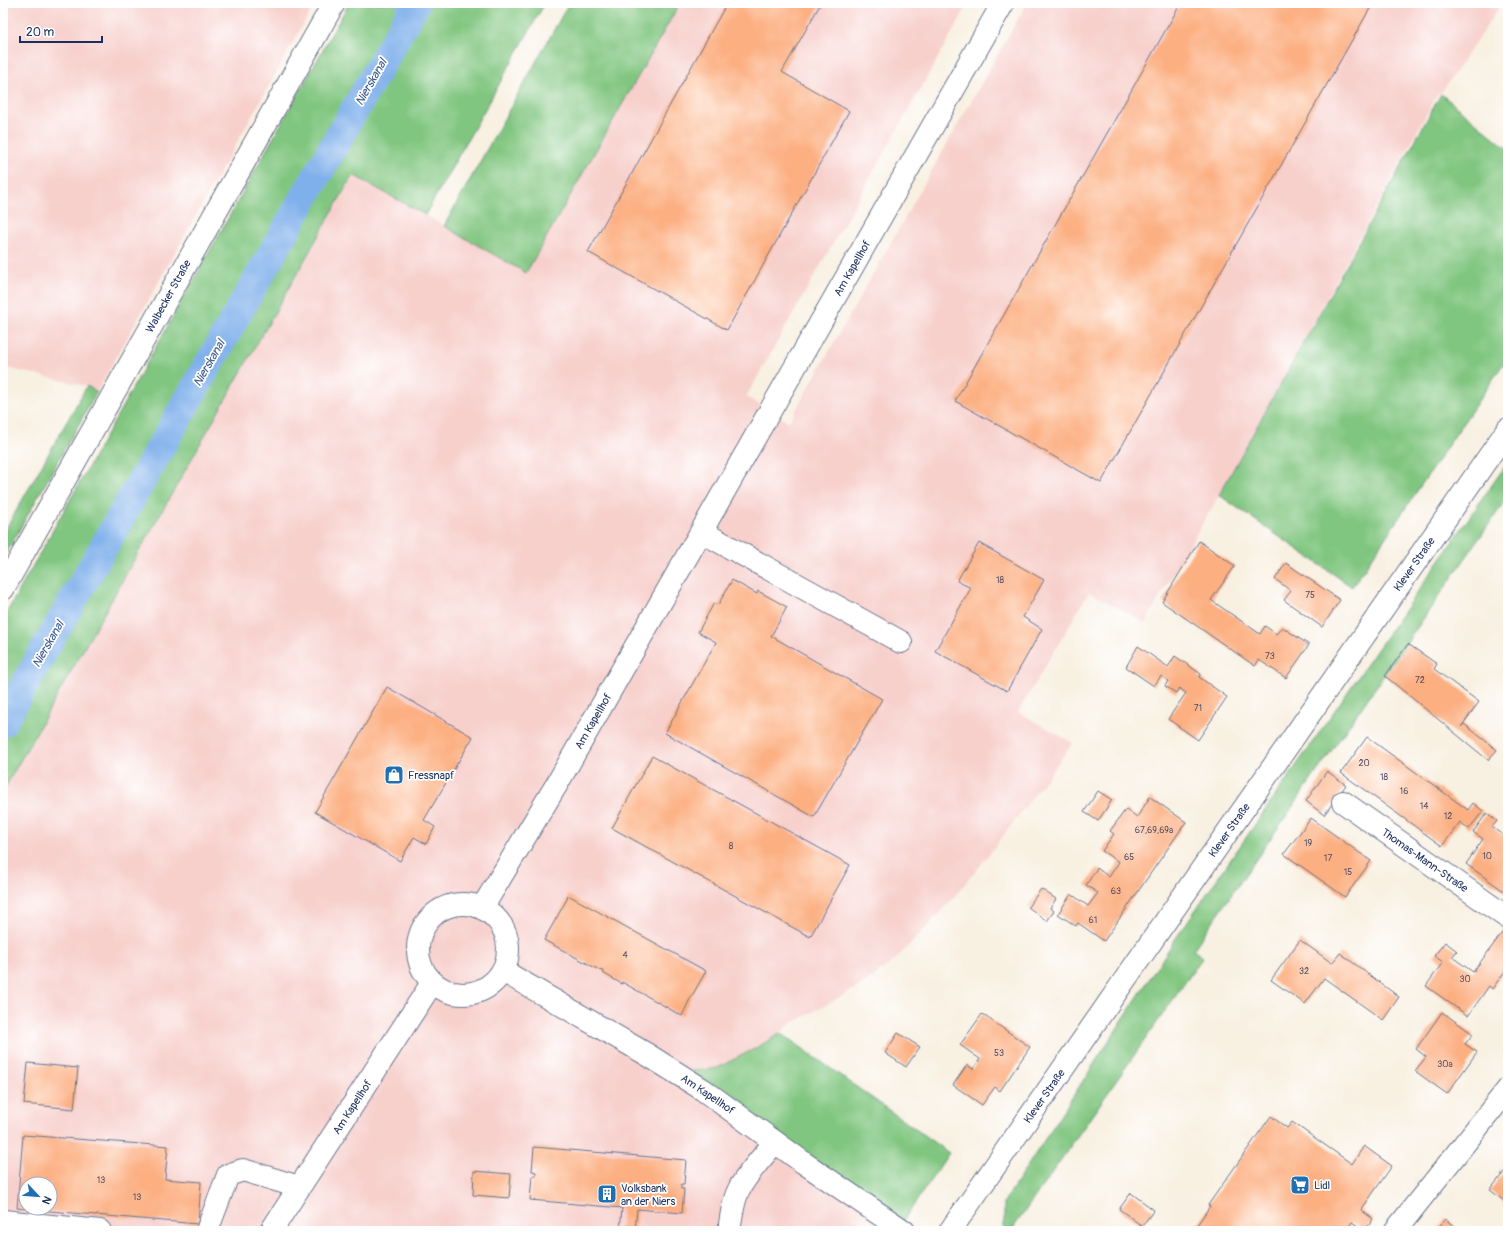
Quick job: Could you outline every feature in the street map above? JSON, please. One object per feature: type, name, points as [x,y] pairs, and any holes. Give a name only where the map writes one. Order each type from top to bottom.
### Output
[{"type":"street","name":"Walbecker Straße","points":[[3,589],[334,3]]},
{"type":"street","name":"Am Kapellhof","points":[[482,908],[557,784],[1003,3]]},
{"type":"street","name":"Klever Straße","points":[[950,1231],[1508,429]]},
{"type":"street","points":[[702,532],[901,642]]},
{"type":"street","name":"Thomas-Mann-Straße","points":[[1343,802],[1508,918]]},
{"type":"street","points":[[467,904],[482,908],[497,919],[506,935],[508,954],[503,971],[492,984],[478,992],[462,995],[446,992],[432,983],[422,970],[417,955],[418,939],[425,924],[436,913],[450,905],[467,904]]},
{"type":"street","name":"Am Kapellhof","points":[[503,971],[660,1062],[702,1089],[775,1142],[904,1231]]},
{"type":"street","name":"Am Kapellhof","points":[[271,1231],[432,983]]},
{"type":"street","points":[[1395,1231],[1508,1089]]},
{"type":"street","points":[[729,1231],[732,1212],[739,1189],[749,1173],[775,1142]]},
{"type":"street","points":[[208,1231],[228,1175],[243,1170],[299,1187]]},
{"type":"street","points":[[3,1221],[100,1231]]},
{"type":"shaded area","points":[[3,3],[315,3],[97,392],[86,386],[3,367]]},
{"type":"shaded area","points":[[680,3],[969,3],[746,397],[789,422],[1027,3],[1502,3],[1441,93],[1438,93],[1219,495],[1145,623],[1089,592],[1018,712],[1073,743],[988,856],[954,897],[894,961],[862,985],[789,1025],[781,1033],[756,1048],[717,1068],[678,1073],[896,1231],[3,1231],[3,791],[354,175],[526,272]]},
{"type":"green space","points":[[349,3],[545,3],[425,215],[353,175],[3,791],[3,619]]},
{"type":"green space","points":[[569,3],[680,3],[526,273],[444,226]]},
{"type":"green space","points":[[1441,94],[1508,149],[1508,357],[1352,587],[1219,495]]},
{"type":"green space","points":[[87,386],[97,392],[3,559],[3,534]]},
{"type":"green space","points":[[1508,462],[1508,497],[1193,950],[1203,957],[1011,1231],[1004,1231],[1004,1202],[1176,938]]},
{"type":"green space","points":[[781,1033],[949,1153],[899,1227],[677,1073],[717,1068]]},
{"type":"building","points":[[727,3],[821,3],[782,72],[849,111],[727,330],[588,252]]},
{"type":"building","points":[[1181,3],[1373,3],[1101,483],[955,401]]},
{"type":"building","points":[[1199,541],[1235,566],[1211,600],[1260,634],[1265,626],[1276,634],[1282,627],[1309,645],[1286,678],[1259,660],[1255,666],[1162,602]]},
{"type":"building","points":[[979,543],[1044,580],[1023,617],[1042,629],[1007,691],[935,651],[971,588],[957,581]]},
{"type":"building","points":[[1286,563],[1340,600],[1322,627],[1284,600],[1291,591],[1275,579]]},
{"type":"building","points":[[732,580],[757,594],[758,591],[787,607],[771,636],[882,699],[814,817],[665,733],[716,642],[698,632],[714,603],[718,605]]},
{"type":"building","points":[[1408,644],[1437,664],[1434,669],[1479,702],[1461,727],[1464,724],[1497,750],[1488,760],[1385,676]]},
{"type":"building","points":[[1138,646],[1168,667],[1175,656],[1201,674],[1199,677],[1227,697],[1198,740],[1168,719],[1186,693],[1179,688],[1176,693],[1165,686],[1168,681],[1161,676],[1154,686],[1126,667]]},
{"type":"building","name":"Fressnapf","points":[[387,687],[473,737],[424,820],[435,827],[426,844],[414,837],[400,861],[315,812]]},
{"type":"building","points":[[1367,737],[1468,810],[1473,803],[1483,811],[1469,829],[1460,822],[1442,846],[1341,773]]},
{"type":"building","points":[[652,756],[850,865],[810,937],[612,828]]},
{"type":"building","points":[[1327,771],[1346,785],[1324,815],[1306,801]]},
{"type":"building","points":[[1098,791],[1112,800],[1098,821],[1084,812]]},
{"type":"building","points":[[1150,797],[1186,822],[1104,941],[1078,923],[1076,926],[1058,914],[1071,894],[1088,906],[1098,893],[1086,885],[1097,868],[1109,877],[1119,862],[1102,851],[1114,834],[1110,831],[1126,809],[1137,817]]},
{"type":"building","points":[[1487,813],[1497,821],[1492,827],[1508,839],[1508,894],[1466,864],[1483,839],[1473,832]]},
{"type":"building","points":[[1311,818],[1371,861],[1345,897],[1284,854]]},
{"type":"building","points":[[1041,889],[1056,899],[1050,908],[1054,911],[1047,921],[1028,907]]},
{"type":"building","points":[[568,895],[706,971],[682,1016],[622,982],[622,984],[603,973],[604,972],[601,970],[544,940]]},
{"type":"building","points":[[1505,929],[1508,931],[1508,967],[1492,989],[1489,986],[1468,1016],[1426,986],[1443,962],[1434,956],[1445,942],[1457,951],[1452,957],[1473,972]]},
{"type":"building","points":[[1300,940],[1332,963],[1340,953],[1399,997],[1383,1020],[1324,978],[1305,1004],[1271,980]]},
{"type":"building","points":[[1442,1012],[1473,1034],[1465,1044],[1477,1052],[1447,1094],[1415,1071],[1426,1057],[1416,1049]]},
{"type":"building","points":[[982,1014],[1030,1047],[1000,1091],[995,1087],[982,1105],[953,1085],[967,1065],[973,1069],[980,1059],[960,1045]]},
{"type":"building","points":[[898,1033],[920,1047],[906,1067],[885,1053]]},
{"type":"building","points":[[28,1063],[78,1068],[74,1109],[24,1104]]},
{"type":"building","name":"Lidl","points":[[1271,1116],[1287,1128],[1292,1122],[1352,1164],[1364,1146],[1392,1166],[1361,1210],[1373,1219],[1365,1231],[1352,1222],[1346,1231],[1193,1231],[1210,1206],[1208,1205]]},
{"type":"building","points":[[23,1135],[168,1146],[165,1179],[201,1182],[198,1224],[58,1212],[58,1176],[20,1176]]},
{"type":"building","name":"Volksbank an der Niers","points":[[534,1147],[686,1160],[684,1184],[681,1184],[681,1189],[684,1189],[682,1213],[637,1209],[635,1231],[620,1231],[622,1208],[530,1200],[532,1176],[536,1176],[536,1172],[532,1171]]},
{"type":"building","points":[[1508,1167],[1508,1204],[1490,1190]]},
{"type":"building","points":[[474,1171],[511,1174],[509,1198],[473,1195]]},
{"type":"building","points":[[1131,1193],[1154,1210],[1142,1226],[1119,1209]]},
{"type":"building","points":[[1445,1219],[1459,1230],[1436,1231]]},
{"type":"waterway","name":"Nierskanal","points":[[3,722],[416,3]]},
{"type":"place","name":"Fressnapf","points":[[394,775]]},
{"type":"place","name":"Lidl","points":[[1300,1185]]},
{"type":"place","name":"Volksbank an der Niers","points":[[607,1194]]}]
